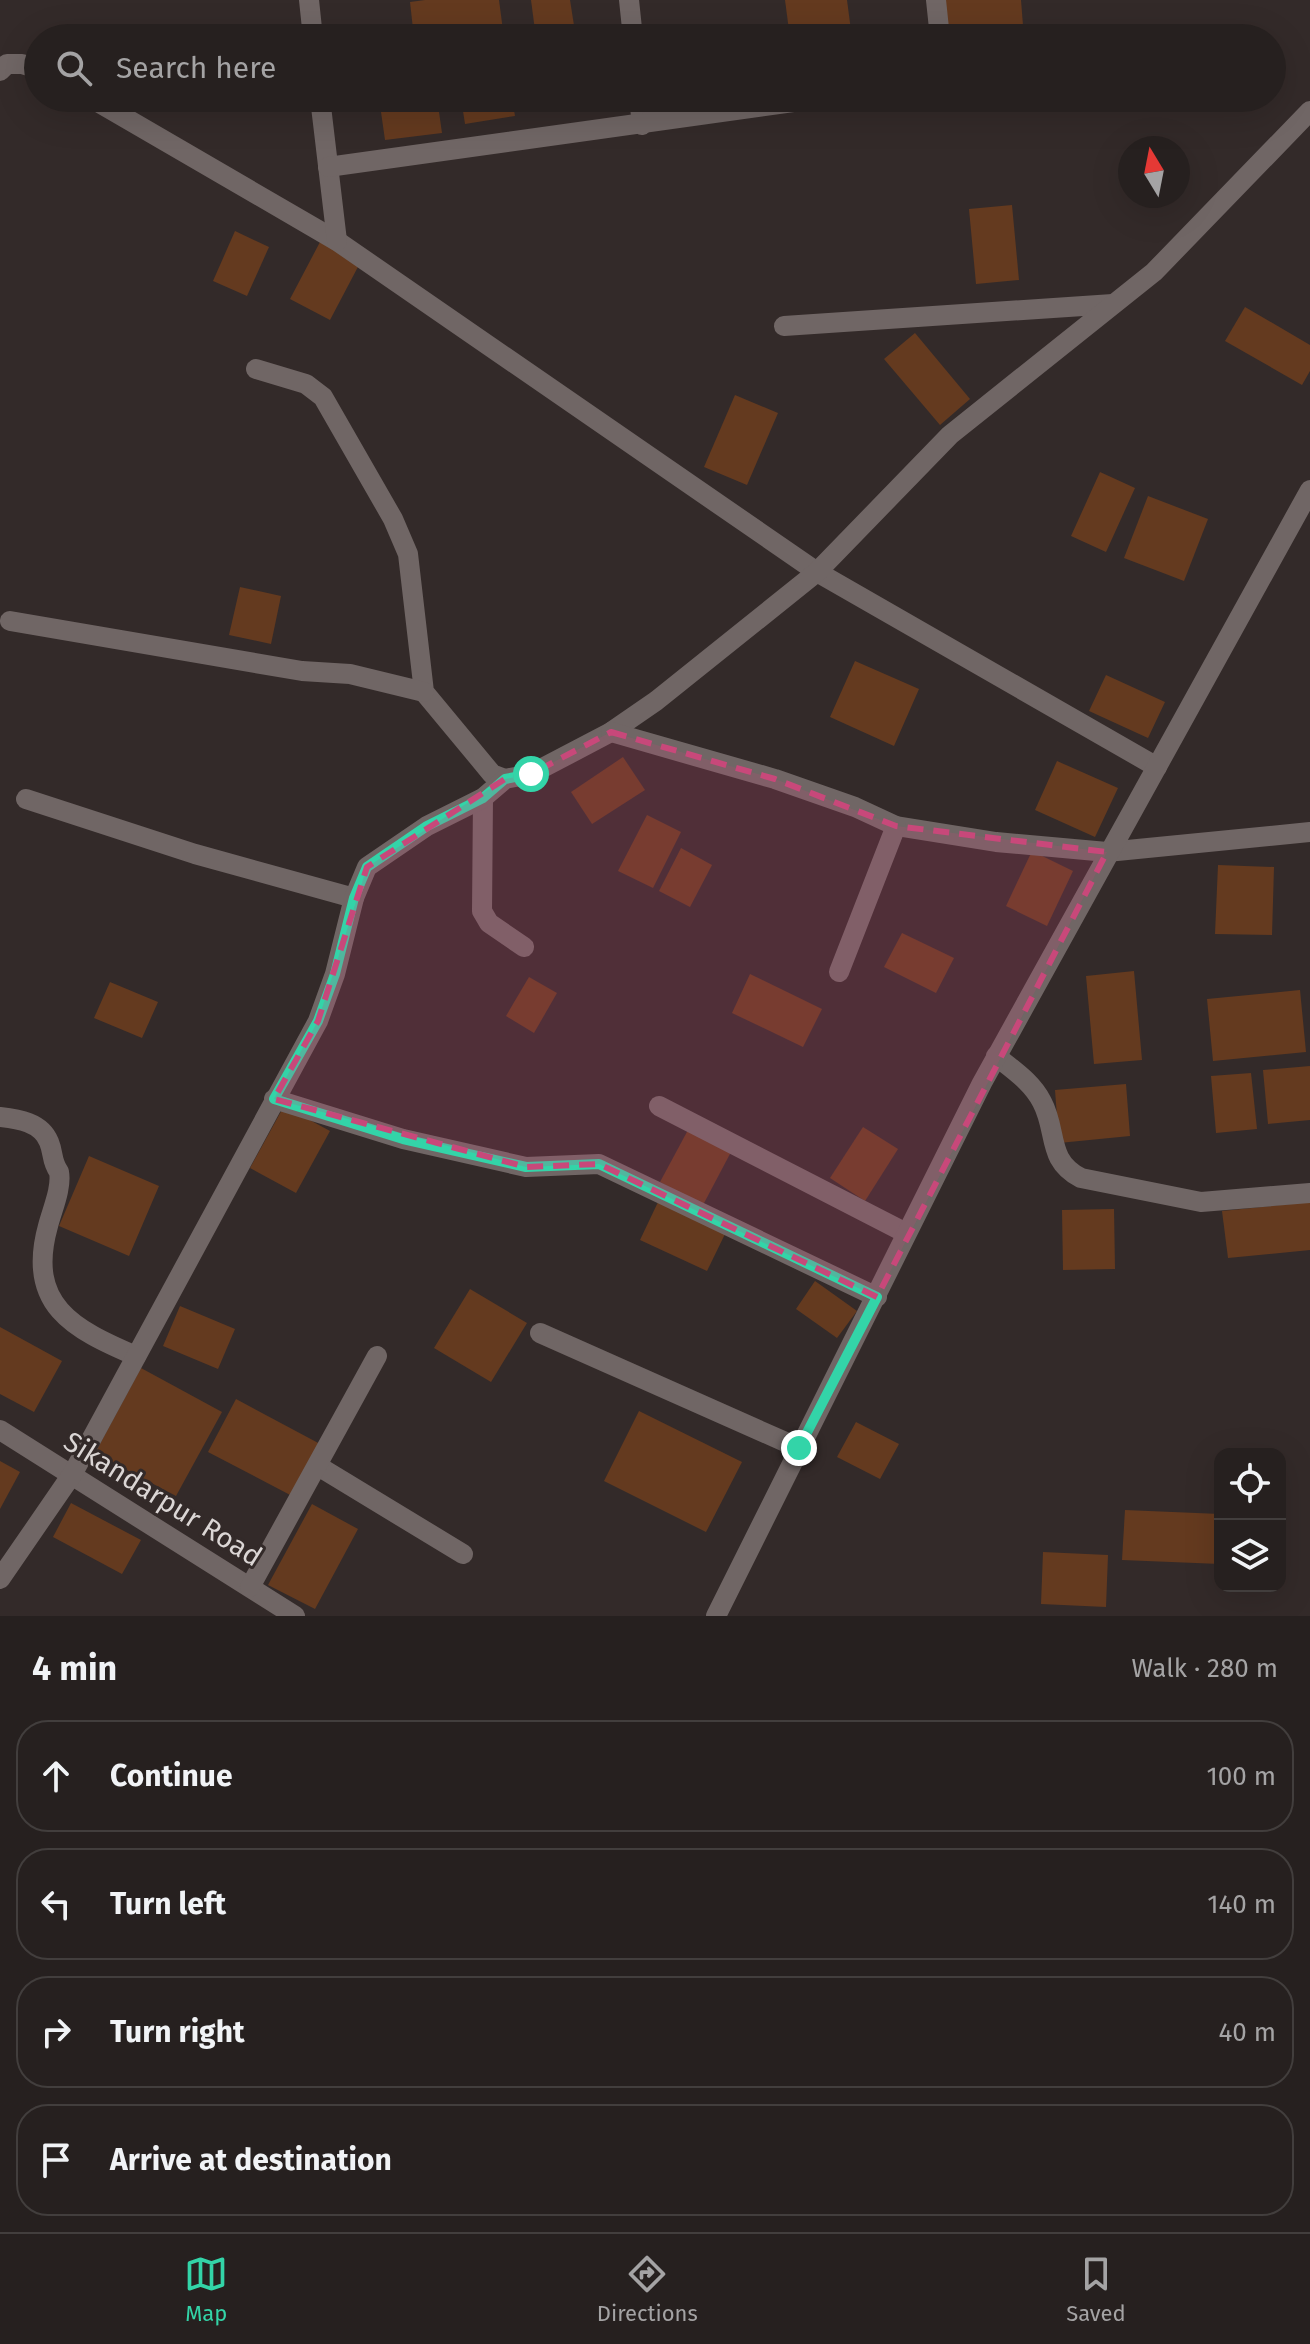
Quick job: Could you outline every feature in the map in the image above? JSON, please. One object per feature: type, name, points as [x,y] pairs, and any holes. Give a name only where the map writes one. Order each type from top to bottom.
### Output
[{"type":"street","points":[[309,0],[312,24]]},
{"type":"street","points":[[629,0],[632,24]]},
{"type":"street","points":[[936,0],[939,24]]},
{"type":"street","points":[[0,71],[7,64],[24,65]]},
{"type":"street","points":[[0,1579],[73,1473],[318,1021],[335,974],[354,898],[367,867],[427,826],[483,798],[505,779],[531,774],[611,732],[656,701],[817,572],[950,435],[1154,272],[1310,111]]},
{"type":"street","points":[[115,112],[337,241],[817,572],[1157,767]]},
{"type":"street","points":[[322,112],[337,241]]},
{"type":"street","points":[[641,112],[642,125]]},
{"type":"street","points":[[328,167],[729,112]]},
{"type":"street","points":[[784,326],[1113,304]]},
{"type":"street","points":[[256,369],[306,384],[323,397],[393,519],[408,554],[424,692],[486,767],[505,779]]},
{"type":"street","points":[[716,1616],[996,1056],[1310,490]]},
{"type":"street","points":[[10,621],[302,671],[350,674],[424,692]]},
{"type":"street","points":[[611,732],[775,779],[855,807],[896,826],[996,842],[1107,852],[1310,832]]},
{"type":"street","points":[[483,798],[482,911],[489,923],[524,947]]},
{"type":"street","points":[[26,799],[195,854],[354,898]]},
{"type":"street","points":[[839,972],[896,826]]},
{"type":"street","points":[[996,1056],[1033,1088],[1043,1104],[1058,1158],[1066,1170],[1081,1178],[1201,1202],[1310,1193]]},
{"type":"street","points":[[274,1099],[403,1139],[526,1167],[599,1164],[877,1297]]},
{"type":"street","points":[[659,1106],[906,1233]]},
{"type":"street","points":[[0,1117],[23,1120],[43,1133],[49,1142],[50,1158],[59,1172],[41,1250],[45,1286],[58,1308],[85,1334],[136,1356]]},
{"type":"street","points":[[540,1333],[799,1448]]},
{"type":"street","points":[[250,1587],[377,1356]]},
{"type":"street","name":"Sikandarpur Road","points":[[0,1430],[73,1473],[295,1616]]},
{"type":"street","points":[[318,1466],[463,1554]]},
{"type":"highlighted area","points":[[611,732],[775,779],[896,826],[1107,852],[877,1297],[599,1164],[526,1167],[274,1099],[318,1021],[367,867],[505,779],[531,774]]},
{"type":"building","points":[[499,0],[502,24],[412,24],[410,2]]},
{"type":"building","points":[[531,0],[570,0],[574,24],[534,24]]},
{"type":"building","points":[[785,0],[847,0],[850,24],[788,24]]},
{"type":"building","points":[[943,0],[1021,0],[1023,24],[946,24]]},
{"type":"building","points":[[381,112],[439,112],[442,133],[385,140]]},
{"type":"building","points":[[463,112],[514,112],[515,116],[465,124]]},
{"type":"building","points":[[1012,205],[1019,280],[976,284],[969,209]]},
{"type":"building","points":[[235,231],[269,247],[247,296],[213,281]]},
{"type":"building","points":[[320,242],[360,263],[330,320],[290,299]]},
{"type":"building","points":[[1245,307],[1310,345],[1310,371],[1302,385],[1225,341]]},
{"type":"building","points":[[915,333],[970,399],[940,425],[884,359]]},
{"type":"building","points":[[735,395],[778,413],[747,485],[704,467]]},
{"type":"building","points":[[1100,472],[1135,488],[1106,552],[1071,536]]},
{"type":"building","points":[[1148,496],[1208,519],[1184,581],[1124,558]]},
{"type":"building","points":[[240,587],[281,596],[271,644],[229,635]]},
{"type":"building","points":[[855,661],[919,689],[894,746],[830,717]]},
{"type":"building","points":[[1106,675],[1165,702],[1148,738],[1089,711]]},
{"type":"building","points":[[623,757],[645,790],[592,824],[571,792]]},
{"type":"building","points":[[1057,761],[1118,788],[1095,837],[1035,810]]},
{"type":"building","points":[[647,815],[681,832],[653,888],[618,871]]},
{"type":"building","points":[[681,848],[712,865],[690,907],[659,891]]},
{"type":"building","points":[[1032,851],[1073,871],[1047,926],[1006,906]]},
{"type":"building","points":[[1218,865],[1274,867],[1272,935],[1215,934]]},
{"type":"building","points":[[902,933],[954,958],[936,993],[884,967]]},
{"type":"building","points":[[1134,971],[1142,1060],[1094,1064],[1086,976]]},
{"type":"building","points":[[750,974],[822,1009],[803,1047],[732,1013]]},
{"type":"building","points":[[529,977],[557,993],[534,1033],[506,1016]]},
{"type":"building","points":[[110,982],[158,1002],[142,1038],[94,1018]]},
{"type":"building","points":[[1300,990],[1306,1052],[1213,1061],[1207,999]]},
{"type":"building","points":[[1310,1066],[1310,1120],[1268,1124],[1263,1070]]},
{"type":"building","points":[[1251,1073],[1257,1129],[1216,1133],[1211,1076]]},
{"type":"building","points":[[1126,1084],[1130,1136],[1059,1143],[1055,1090]]},
{"type":"building","points":[[284,1106],[330,1131],[296,1193],[250,1168]]},
{"type":"building","points":[[863,1127],[898,1149],[865,1201],[830,1178]]},
{"type":"building","points":[[688,1130],[731,1152],[703,1205],[660,1182]]},
{"type":"building","points":[[89,1156],[159,1186],[129,1256],[59,1226]]},
{"type":"building","points":[[659,1200],[726,1232],[707,1271],[640,1240]]},
{"type":"building","points":[[1310,1202],[1310,1250],[1228,1258],[1222,1211]]},
{"type":"building","points":[[1114,1209],[1115,1269],[1063,1270],[1062,1210]]},
{"type":"building","points":[[815,1281],[857,1311],[837,1338],[796,1309]]},
{"type":"building","points":[[470,1289],[527,1323],[491,1382],[434,1348]]},
{"type":"building","points":[[180,1306],[235,1329],[218,1369],[163,1346]]},
{"type":"building","points":[[0,1327],[62,1361],[34,1412],[0,1394]]},
{"type":"building","points":[[141,1368],[222,1412],[176,1496],[95,1453]]},
{"type":"building","points":[[236,1399],[322,1445],[294,1497],[208,1452]]},
{"type":"building","points":[[639,1411],[742,1462],[706,1532],[604,1481]]},
{"type":"building","points":[[856,1422],[899,1444],[880,1479],[837,1457]]},
{"type":"building","points":[[0,1461],[20,1472],[0,1509]]},
{"type":"building","points":[[71,1503],[141,1540],[122,1574],[53,1537]]},
{"type":"building","points":[[312,1504],[358,1529],[315,1609],[268,1585]]},
{"type":"building","points":[[1125,1510],[1214,1514],[1214,1564],[1122,1560]]},
{"type":"building","points":[[1043,1552],[1108,1555],[1106,1607],[1041,1604]]},
{"type":"route","points":[[531,774],[505,779],[483,798],[427,826],[367,867],[354,898],[335,974],[318,1021],[274,1099],[403,1139],[526,1167],[599,1164],[877,1297],[799,1448]]}]
